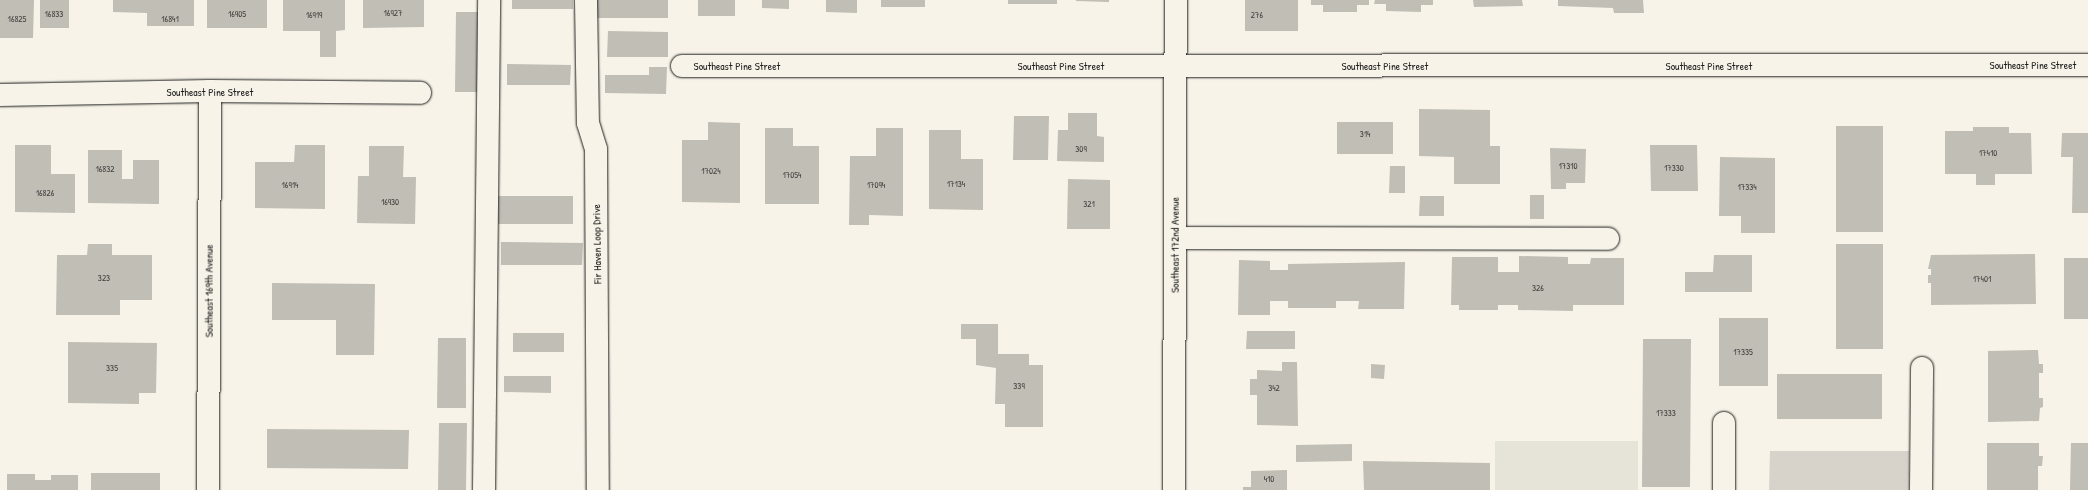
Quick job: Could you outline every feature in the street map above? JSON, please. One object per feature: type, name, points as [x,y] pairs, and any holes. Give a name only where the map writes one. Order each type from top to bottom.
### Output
[{"type":"street","points":[[484,490],[489,0]]},
{"type":"street","name":"Fir Haven Loop Drive","points":[[586,0],[588,123],[596,149],[598,490]]},
{"type":"street","name":"Southeast 172nd Avenue","points":[[1174,490],[1176,0]]},
{"type":"street","name":"Southeast Pine Street","points":[[682,66],[1176,67],[2088,65]]},
{"type":"street","name":"Southeast Pine Street","points":[[0,95],[210,92],[420,93]]},
{"type":"street","name":"Southeast 169th Avenue","points":[[208,490],[210,92]]},
{"type":"street","points":[[1175,238],[1608,239]]},
{"type":"street","points":[[1921,490],[1922,368]]},
{"type":"street","points":[[1724,423],[1724,490]]},
{"type":"shaded area","points":[[1495,441],[1638,441],[1638,490],[1495,490]]},
{"type":"shaded area","points":[[1770,451],[1909,451],[1909,490],[1769,490]]},
{"type":"building","points":[[0,0],[34,0],[33,38],[0,38]]},
{"type":"building","points":[[40,0],[69,0],[69,28],[40,28]]},
{"type":"building","points":[[113,0],[194,0],[194,26],[147,26],[147,13],[113,12]]},
{"type":"building","points":[[207,0],[267,0],[267,28],[207,28]]},
{"type":"building","points":[[283,0],[345,0],[345,30],[336,31],[336,57],[320,57],[320,31],[283,31]]},
{"type":"building","points":[[363,0],[424,0],[424,27],[363,28]]},
{"type":"building","points":[[512,0],[573,0],[573,9],[512,9]]},
{"type":"building","points":[[596,0],[668,0],[668,18],[596,18]]},
{"type":"building","points":[[698,0],[735,0],[735,16],[698,16]]},
{"type":"building","points":[[762,0],[789,0],[789,9],[762,8]]},
{"type":"building","points":[[826,0],[857,0],[857,13],[826,12]]},
{"type":"building","points":[[881,0],[925,0],[925,7],[881,7]]},
{"type":"building","points":[[1008,0],[1057,0],[1057,4],[1008,4]]},
{"type":"building","points":[[1109,0],[1109,2],[1076,1]]},
{"type":"building","points":[[1245,0],[1298,0],[1298,31],[1245,31]]},
{"type":"building","points":[[1311,0],[1369,0],[1369,5],[1357,5],[1357,12],[1323,12],[1323,5],[1311,5]]},
{"type":"building","points":[[1375,0],[1433,0],[1433,5],[1421,5],[1421,12],[1386,11],[1386,4],[1374,4]]},
{"type":"building","points":[[1473,0],[1522,0],[1523,6],[1474,7]]},
{"type":"building","points":[[1558,0],[1643,0],[1644,13],[1614,13],[1613,8],[1558,6]]},
{"type":"building","points":[[456,12],[482,12],[481,92],[455,92]]},
{"type":"building","points":[[608,31],[668,32],[668,57],[607,57]]},
{"type":"building","points":[[507,64],[571,65],[570,85],[507,85]]},
{"type":"building","points":[[649,67],[667,67],[666,94],[605,93],[605,75],[649,75]]},
{"type":"building","points":[[1419,109],[1490,110],[1490,146],[1500,146],[1500,184],[1454,184],[1454,157],[1419,156]]},
{"type":"building","points":[[1068,113],[1097,113],[1097,136],[1104,137],[1104,162],[1057,161],[1058,130],[1068,130]]},
{"type":"building","points":[[1014,116],[1049,116],[1048,160],[1013,160]]},
{"type":"building","points":[[708,122],[740,123],[740,203],[682,202],[682,140],[708,140]]},
{"type":"building","points":[[1337,122],[1393,122],[1393,154],[1337,154]]},
{"type":"building","points":[[1836,126],[1883,126],[1883,232],[1836,232]]},
{"type":"building","points":[[1973,127],[2009,127],[2009,133],[2031,133],[2032,174],[1995,174],[1995,185],[1976,185],[1976,174],[1945,174],[1945,131],[1973,131]]},
{"type":"building","points":[[765,128],[793,128],[793,146],[819,146],[819,204],[765,204]]},
{"type":"building","points":[[876,128],[903,128],[903,216],[869,215],[869,225],[849,225],[850,156],[876,156]]},
{"type":"building","points":[[929,130],[961,130],[961,159],[983,159],[983,210],[929,209]]},
{"type":"building","points":[[2062,133],[2088,133],[2088,213],[2072,213],[2073,157],[2061,157]]},
{"type":"building","points":[[15,145],[51,145],[51,174],[75,174],[75,213],[15,212]]},
{"type":"building","points":[[295,145],[325,145],[325,209],[255,208],[255,162],[294,162]]},
{"type":"building","points":[[1650,145],[1697,145],[1698,191],[1651,191]]},
{"type":"building","points":[[369,146],[404,146],[403,177],[416,177],[415,224],[357,223],[358,176],[369,176]]},
{"type":"building","points":[[1550,148],[1586,149],[1585,183],[1566,183],[1566,189],[1551,189]]},
{"type":"building","points":[[88,150],[122,150],[122,179],[133,179],[133,160],[159,160],[159,204],[88,203]]},
{"type":"building","points":[[1720,157],[1775,158],[1775,233],[1741,233],[1741,216],[1719,216]]},
{"type":"building","points":[[1390,166],[1405,166],[1405,193],[1389,193]]},
{"type":"building","points":[[1068,179],[1110,180],[1110,229],[1067,229]]},
{"type":"building","points":[[1530,195],[1544,195],[1544,219],[1530,219]]},
{"type":"building","points":[[498,196],[573,196],[573,224],[498,224]]},
{"type":"building","points":[[1420,196],[1444,196],[1444,216],[1419,216]]},
{"type":"building","points":[[501,242],[583,243],[582,265],[501,265]]},
{"type":"building","points":[[88,244],[112,244],[112,255],[152,255],[152,300],[120,300],[120,315],[56,315],[57,255],[87,255]]},
{"type":"building","points":[[1836,244],[1883,244],[1883,349],[1836,349]]},
{"type":"building","points":[[2035,254],[2036,304],[1931,305],[1931,283],[1928,283],[1928,275],[1931,275],[1931,269],[1928,269],[1931,255]]},
{"type":"building","points":[[1714,255],[1752,255],[1752,292],[1685,292],[1685,272],[1713,272]]},
{"type":"building","points":[[1519,256],[1568,257],[1568,264],[1590,264],[1591,258],[1624,258],[1624,305],[1573,305],[1573,311],[1518,310],[1518,305],[1498,305],[1498,310],[1459,310],[1459,305],[1451,305],[1452,257],[1498,257],[1498,272],[1519,272]]},
{"type":"building","points":[[2064,258],[2088,258],[2088,319],[2064,319]]},
{"type":"building","points":[[1239,260],[1270,261],[1270,270],[1288,270],[1288,264],[1405,262],[1404,309],[1358,309],[1359,301],[1336,301],[1336,308],[1288,308],[1288,301],[1270,301],[1270,315],[1238,315]]},
{"type":"building","points":[[272,283],[375,284],[374,355],[336,355],[336,320],[272,320]]},
{"type":"building","points":[[1719,318],[1768,318],[1768,386],[1719,386]]},
{"type":"building","points":[[961,324],[998,324],[998,354],[1029,354],[1029,365],[1043,365],[1043,427],[1005,427],[1005,404],[995,404],[996,368],[976,365],[976,339],[961,339]]},
{"type":"building","points":[[1247,331],[1295,331],[1295,349],[1246,349]]},
{"type":"building","points":[[513,333],[564,333],[564,352],[513,352]]},
{"type":"building","points":[[438,338],[466,338],[466,408],[437,408]]},
{"type":"building","points":[[1643,339],[1691,339],[1690,487],[1642,487]]},
{"type":"building","points":[[68,342],[157,343],[156,393],[139,393],[139,404],[68,403]]},
{"type":"building","points":[[2038,350],[2039,364],[2043,364],[2043,373],[2039,373],[2039,398],[2043,398],[2043,407],[2040,408],[2039,421],[1988,422],[1988,351]]},
{"type":"building","points":[[1282,362],[1297,362],[1298,426],[1257,425],[1257,395],[1250,395],[1250,379],[1257,379],[1257,370],[1282,371]]},
{"type":"building","points":[[1371,364],[1385,365],[1384,379],[1371,378]]},
{"type":"building","points":[[1777,374],[1882,374],[1882,419],[1777,419]]},
{"type":"building","points":[[504,376],[551,376],[551,393],[504,392]]},
{"type":"building","points":[[439,423],[467,423],[466,490],[438,490]]},
{"type":"building","points":[[267,429],[409,430],[408,469],[267,468]]},
{"type":"building","points":[[1987,443],[2039,443],[2039,456],[2043,456],[2042,466],[2038,466],[2038,490],[1987,490]]},
{"type":"building","points":[[2071,443],[2088,443],[2088,490],[2070,490]]},
{"type":"building","points":[[1352,444],[1352,461],[1296,462],[1296,445]]},
{"type":"building","points":[[1363,461],[1490,463],[1490,490],[1364,490]]},
{"type":"building","points":[[1287,470],[1287,490],[1243,490],[1243,487],[1251,487],[1251,471]]},
{"type":"building","points":[[91,473],[160,473],[160,490],[91,490]]},
{"type":"building","points":[[7,474],[35,474],[35,480],[51,480],[51,475],[78,475],[78,490],[7,490]]}]
